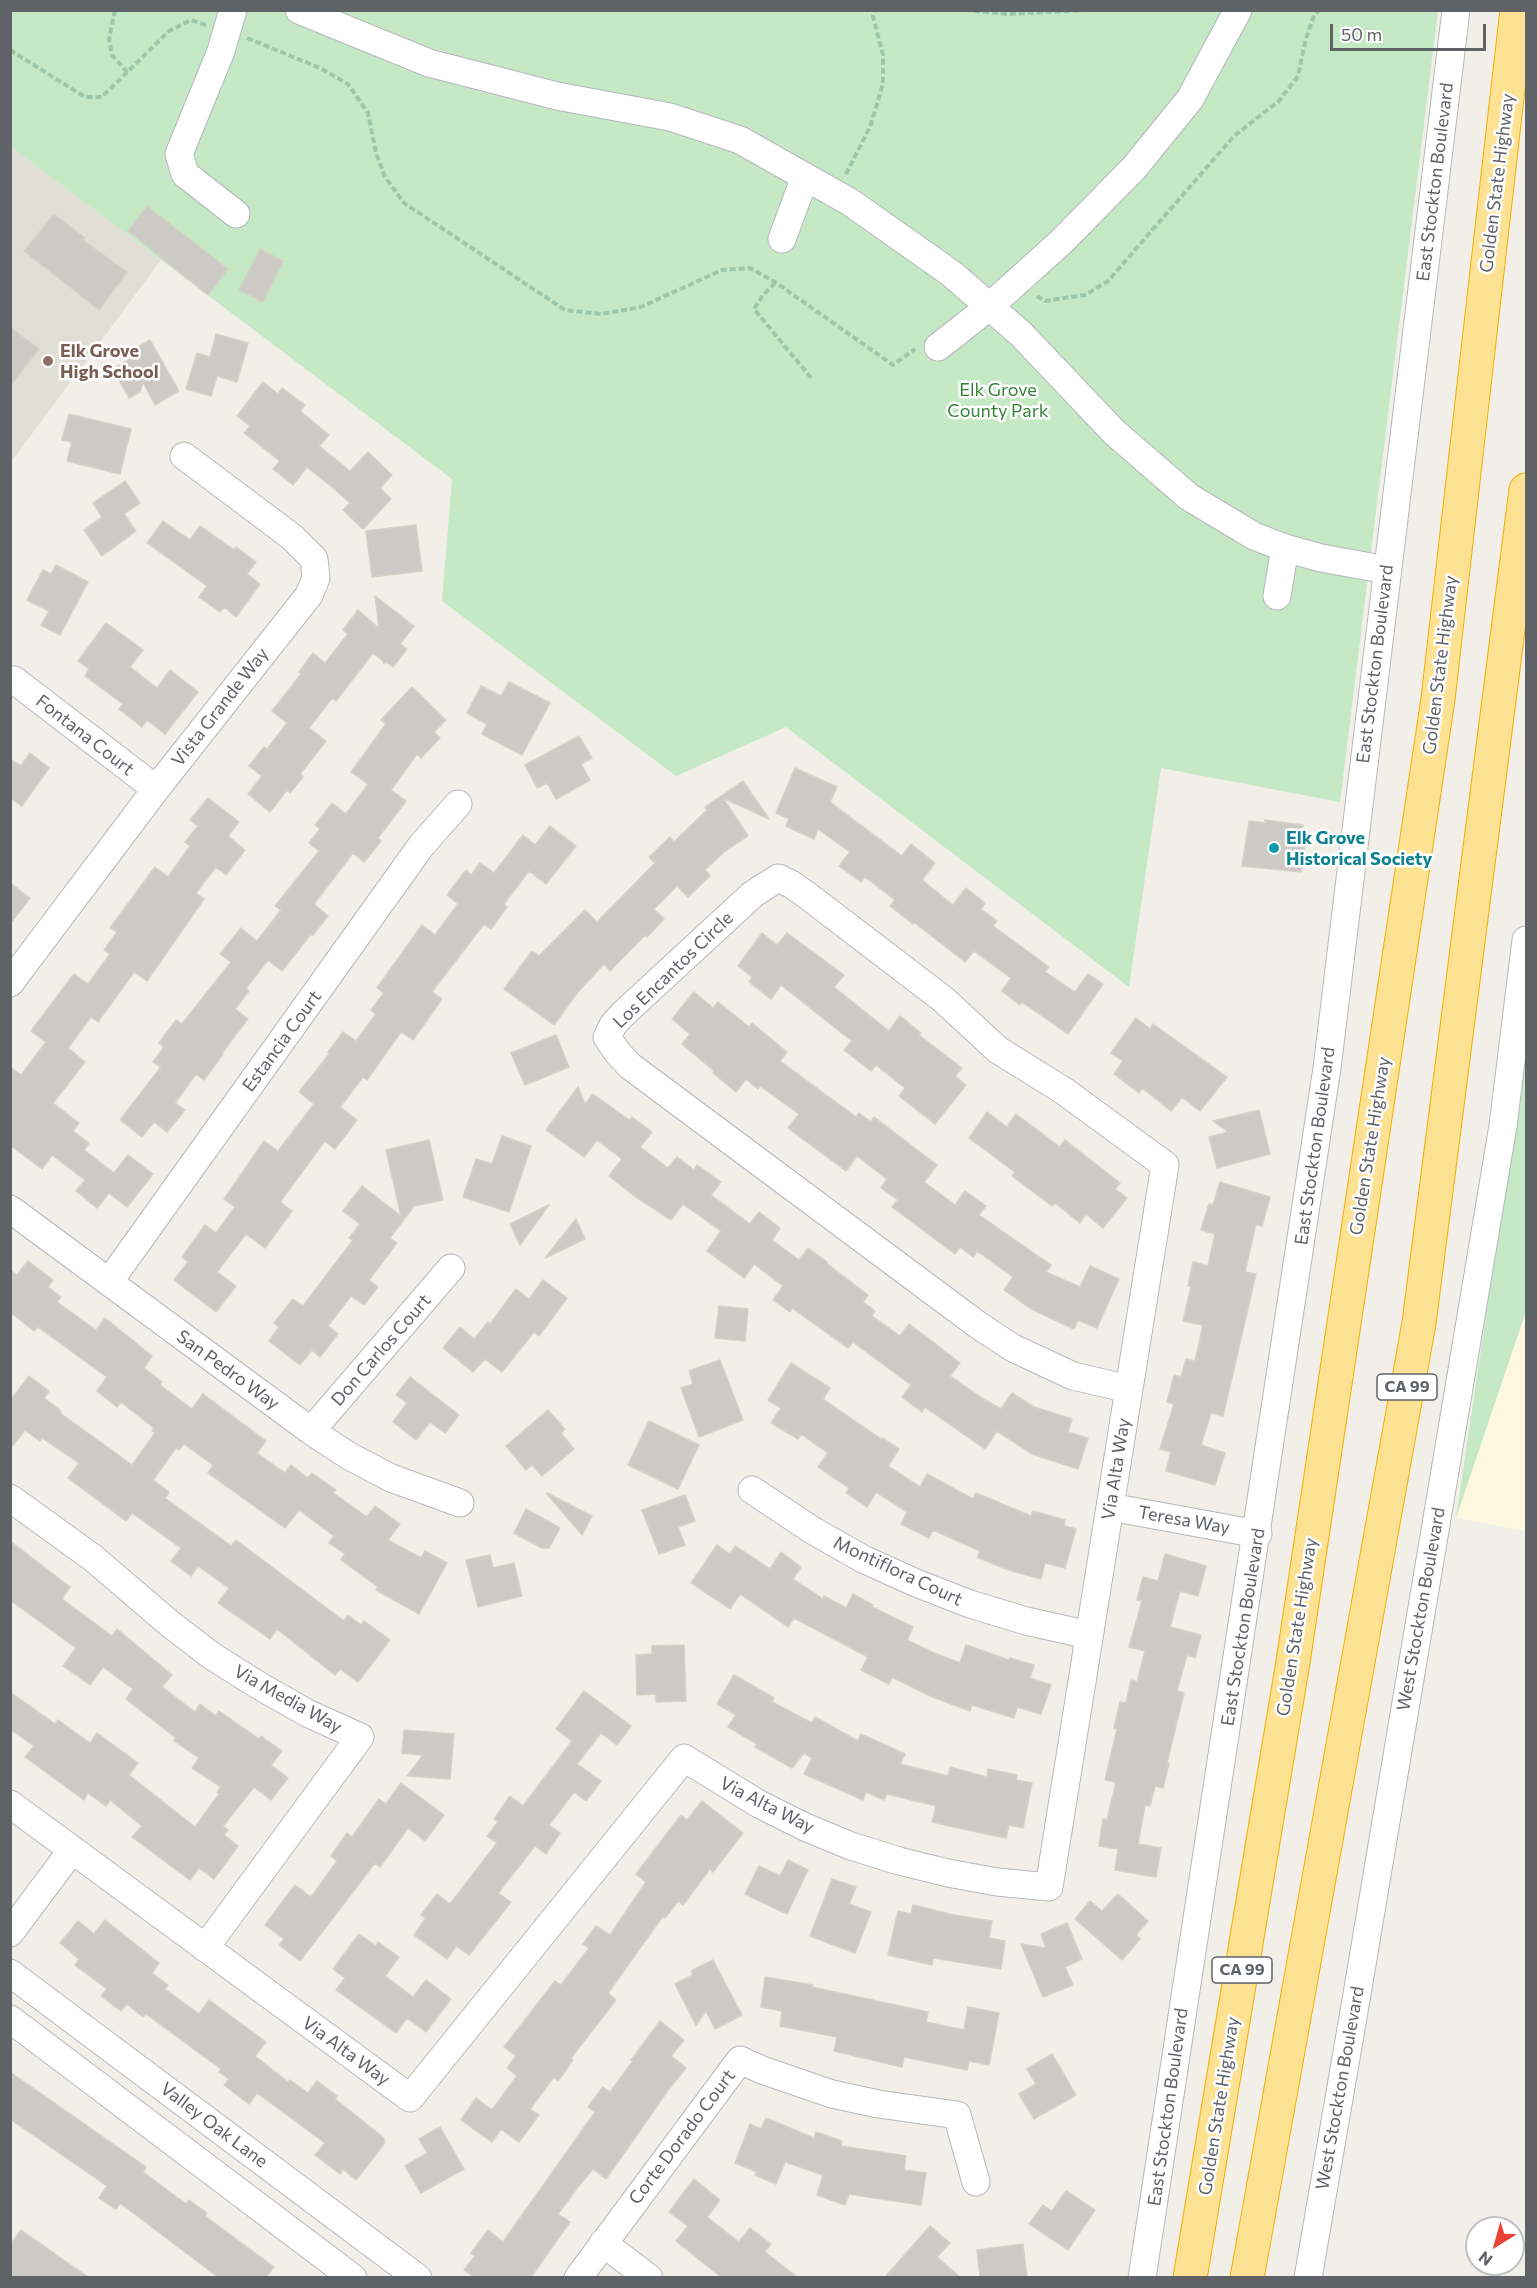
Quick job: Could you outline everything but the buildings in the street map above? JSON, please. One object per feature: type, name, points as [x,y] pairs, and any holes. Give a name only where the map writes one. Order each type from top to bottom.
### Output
[{"type":"highway","name":"Golden State Highway","points":[[1190,2277],[1293,1662],[1436,711],[1517,10]]},
{"type":"highway","name":"CA 99","points":[[1247,2277],[1419,1323],[1527,490]]},
{"type":"street","points":[[299,10],[429,63],[557,96],[670,117],[740,140],[836,194],[952,274],[1021,334],[1114,432],[1189,496],[1254,536],[1284,548],[1321,558],[1386,570]]},
{"type":"street","points":[[929,347],[989,307],[1061,242],[1134,168],[1190,99],[1238,10]]},
{"type":"street","name":"East Stockton Boulevard","points":[[1142,2277],[1327,1068],[1456,10]]},
{"type":"street","points":[[230,20],[179,154],[185,174],[236,214]]},
{"type":"street","points":[[782,239],[805,177]]},
{"type":"street","name":"Vista Grande Way","points":[[10,983],[156,789],[309,595],[316,578],[314,559],[292,537],[184,456]]},
{"type":"street","points":[[1277,596],[1284,548]]},
{"type":"street","name":"Fontana Court","points":[[14,680],[156,789]]},
{"type":"street","name":"Estancia Court","points":[[109,1282],[421,846],[458,804]]},
{"type":"street","name":"Los Encantos Circle","points":[[1129,1389],[1073,1376],[1013,1348],[978,1325],[630,1066],[607,1037],[613,1025],[623,1014],[753,894],[778,878],[808,896],[935,993],[964,1016],[998,1050],[1064,1090],[1165,1165]]},
{"type":"street","name":"West Stockton Boulevard","points":[[1308,2277],[1503,1126],[1527,940]]},
{"type":"street","name":"Via Alta Way","points":[[10,1804],[410,2098],[684,1758],[759,1804],[804,1827],[851,1846],[948,1873],[997,1882],[1048,1887],[1165,1165]]},
{"type":"street","name":"San Pedro Way","points":[[10,1209],[311,1431],[349,1456],[391,1478],[460,1503]]},
{"type":"street","name":"Don Carlos Court","points":[[311,1431],[452,1268]]},
{"type":"street","name":"Montiflora Court","points":[[752,1490],[812,1530],[916,1583],[970,1604],[1026,1621],[1089,1635]]},
{"type":"street","name":"Via Media Way","points":[[10,1498],[93,1558],[169,1623],[212,1656],[307,1713],[360,1737],[205,1948]]},
{"type":"street","name":"Teresa Way","points":[[1110,1507],[1257,1533]]},
{"type":"street","points":[[10,1933],[72,1850]]},
{"type":"street","name":"Valley Oak Lane","points":[[10,1973],[418,2277]]},
{"type":"street","points":[[10,2019],[353,2277]]},
{"type":"street","name":"Corte Dorado Court","points":[[578,2277],[740,2060],[832,2094],[878,2104],[957,2115],[976,2182]]},
{"type":"street","points":[[603,2243],[649,2277]]},
{"type":"path","points":[[116,10],[109,39],[112,55],[128,73]]},
{"type":"path","points":[[836,194],[870,127],[884,84],[884,55],[873,16],[875,10]]},
{"type":"path","points":[[964,10],[1008,14],[1089,10]]},
{"type":"path","points":[[1015,284],[1045,301],[1085,295],[1108,281],[1234,136],[1279,101],[1298,76],[1305,42],[1313,18],[1319,10]]},
{"type":"path","points":[[10,50],[86,97],[102,97],[169,31],[191,21],[230,20],[348,84],[368,113],[376,153],[385,177],[405,203],[565,310],[601,314],[641,307],[723,270],[750,268],[775,282],[893,365],[929,347]]},
{"type":"path","points":[[775,282],[754,309],[812,380]]},
{"type":"shaded area","name":"Elk Grove High School","points":[[11,147],[161,260],[11,462]]},
{"type":"shaded area","points":[[1526,1311],[1526,1531],[1456,1518]]},
{"type":"green space","name":"Elk Grove County Park","points":[[10,11],[1438,11],[1340,802],[1161,768],[1129,987],[786,727],[676,776],[442,601],[452,479],[11,147]]},
{"type":"green space","points":[[1526,1046],[1526,1311],[1456,1518]]},
{"type":"place","name":"Elk Grove High School","points":[[48,361]]},
{"type":"place","name":"Elk Grove Historical Society","points":[[1274,848]]}]
